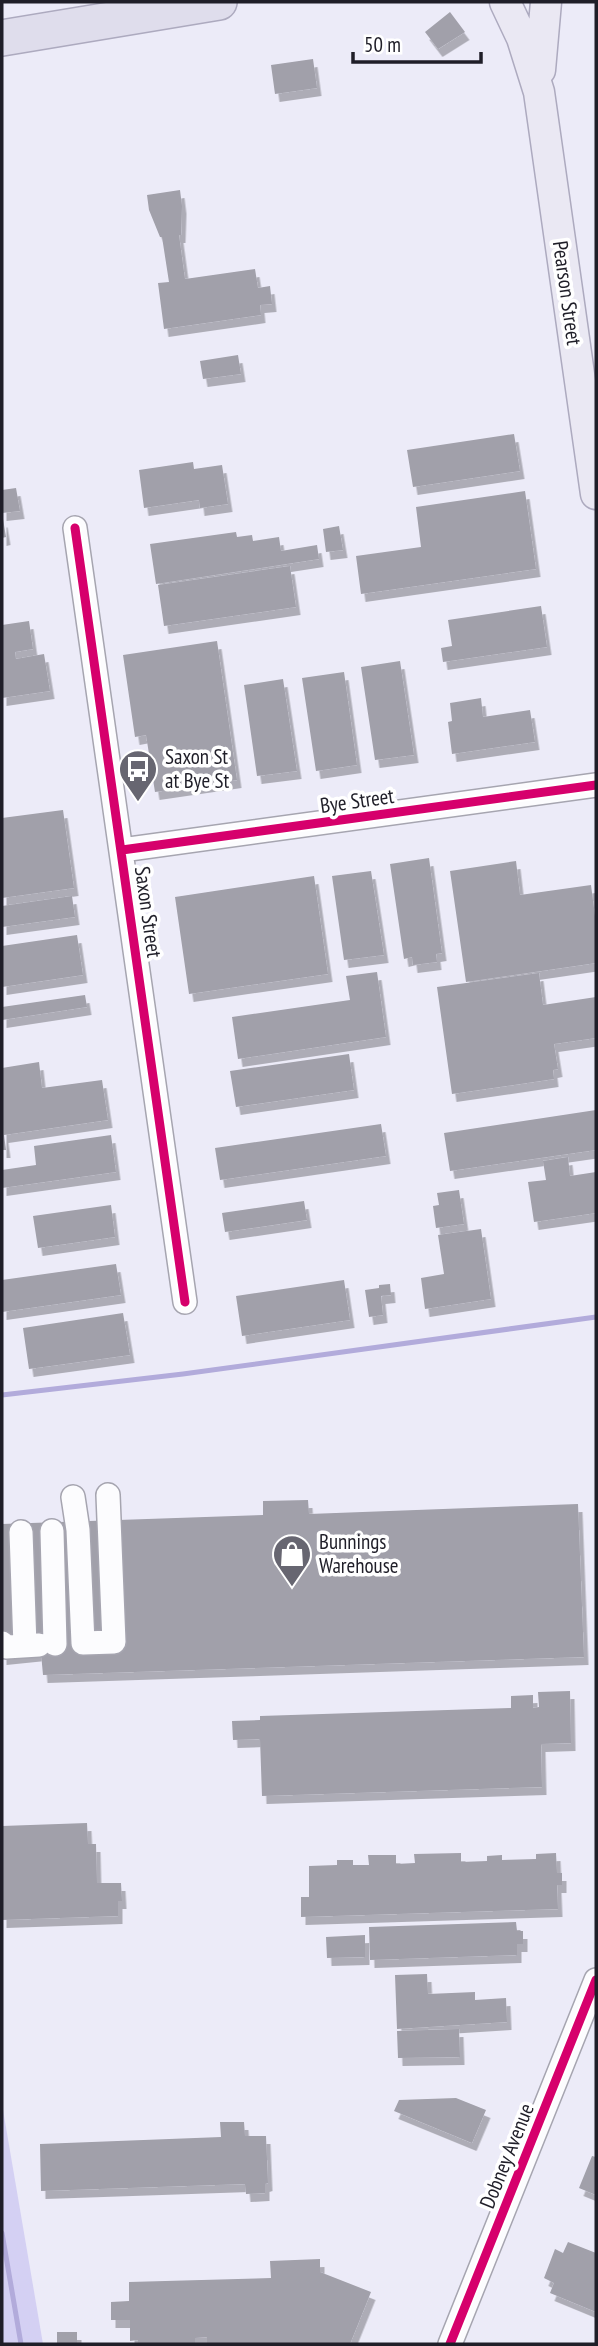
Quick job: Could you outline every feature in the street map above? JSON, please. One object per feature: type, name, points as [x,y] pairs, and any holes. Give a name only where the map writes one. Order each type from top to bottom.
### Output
[{"type":"highway","points":[[2,38],[219,2]]},
{"type":"main road","name":"Pearson Street","points":[[505,2],[522,38],[539,92],[596,494]]},
{"type":"main road","name":"Pearson Street","points":[[539,92],[546,2]]},
{"type":"street","name":"Saxon Street","points":[[75,528],[185,1302]]},
{"type":"street","name":"Bye Street","points":[[122,850],[596,786]]},
{"type":"street","points":[[108,1495],[110,1530],[114,1642],[13,1644],[11,1532],[110,1530]]},
{"type":"street","points":[[73,1497],[78,1530],[83,1643]]},
{"type":"street","points":[[52,1531],[55,1644]]},
{"type":"street","name":"Dobney Avenue","points":[[450,2344],[596,1980]]},
{"type":"shaded area","points":[[2,2104],[43,2344],[2,2344]]},
{"type":"building","points":[[450,12],[465,32],[438,49],[425,32]]},
{"type":"building","points":[[313,59],[317,88],[275,94],[271,65]]},
{"type":"building","points":[[180,190],[182,206],[179,235],[185,279],[255,269],[258,288],[270,286],[272,304],[260,305],[261,315],[164,329],[158,283],[169,282],[162,237],[149,210],[147,195]]},
{"type":"building","points":[[238,355],[241,374],[203,379],[200,361]]},
{"type":"building","points":[[514,434],[520,471],[413,487],[407,450]]},
{"type":"building","points":[[193,462],[194,469],[222,465],[228,504],[200,508],[199,500],[144,508],[139,470]]},
{"type":"building","points":[[16,488],[20,511],[2,513],[2,490]]},
{"type":"building","points":[[525,491],[536,569],[361,594],[356,556],[421,547],[416,507]]},
{"type":"building","points":[[2,520],[6,537],[2,538]]},
{"type":"building","points":[[339,526],[343,550],[326,552],[323,529]]},
{"type":"building","points":[[236,532],[237,537],[252,535],[253,541],[279,537],[281,551],[317,545],[319,559],[156,584],[150,544]]},
{"type":"building","points":[[290,566],[296,607],[164,626],[158,585]]},
{"type":"building","points":[[541,606],[547,647],[443,662],[441,648],[452,646],[448,620]]},
{"type":"building","points":[[29,621],[33,649],[15,652],[16,659],[44,654],[50,691],[2,698],[2,625]]},
{"type":"building","points":[[217,641],[237,780],[155,792],[146,735],[135,737],[123,655]]},
{"type":"building","points":[[400,661],[414,755],[375,760],[361,667]]},
{"type":"building","points":[[344,672],[357,765],[316,771],[302,678]]},
{"type":"building","points":[[283,679],[297,771],[257,776],[244,685]]},
{"type":"building","points":[[481,698],[483,717],[530,710],[535,742],[452,754],[448,722],[452,721],[450,703]]},
{"type":"building","points":[[63,810],[74,888],[2,898],[2,818]]},
{"type":"building","points":[[429,858],[442,953],[436,954],[437,962],[413,965],[412,957],[404,959],[390,864]]},
{"type":"building","points":[[516,861],[520,895],[591,885],[596,924],[596,963],[466,982],[450,871]]},
{"type":"building","points":[[371,871],[384,955],[344,960],[332,876]]},
{"type":"building","points":[[314,876],[328,974],[189,994],[175,897]]},
{"type":"building","points":[[72,896],[75,917],[2,927],[2,906]]},
{"type":"building","points":[[77,935],[83,975],[2,987],[2,946]]},
{"type":"building","points":[[377,972],[386,1037],[238,1059],[232,1017],[350,1000],[346,976]]},
{"type":"building","points":[[539,973],[543,1005],[596,997],[596,1038],[554,1044],[558,1069],[553,1070],[554,1079],[452,1094],[437,987]]},
{"type":"building","points":[[85,995],[87,1007],[2,1020],[2,1007]]},
{"type":"building","points":[[349,1054],[354,1090],[236,1107],[230,1071]]},
{"type":"building","points":[[39,1062],[42,1088],[102,1080],[108,1120],[4,1135],[6,1150],[2,1150],[2,1068]]},
{"type":"building","points":[[596,1110],[596,1150],[450,1171],[444,1133]]},
{"type":"building","points":[[381,1124],[386,1156],[220,1180],[215,1148]]},
{"type":"building","points":[[111,1135],[116,1172],[2,1188],[2,1170],[36,1165],[34,1146]]},
{"type":"building","points":[[568,1157],[570,1176],[596,1172],[596,1213],[534,1222],[528,1182],[546,1180],[543,1161]]},
{"type":"building","points":[[459,1190],[464,1224],[436,1228],[433,1206],[439,1205],[437,1193]]},
{"type":"building","points":[[304,1201],[307,1220],[225,1232],[222,1213]]},
{"type":"building","points":[[111,1205],[115,1237],[38,1248],[33,1216]]},
{"type":"building","points":[[481,1229],[491,1299],[425,1309],[421,1278],[444,1274],[438,1235]]},
{"type":"building","points":[[116,1264],[121,1295],[2,1312],[2,1280]]},
{"type":"building","points":[[344,1280],[350,1320],[242,1336],[236,1296]]},
{"type":"building","points":[[390,1284],[391,1295],[381,1296],[383,1315],[369,1317],[365,1290]]},
{"type":"building","points":[[123,1313],[130,1355],[29,1369],[23,1328]]},
{"type":"building","name":"Bunnings Warehouse","points":[[308,1500],[309,1514],[578,1504],[584,1657],[43,1675],[41,1653],[2,1657],[2,1524],[263,1515],[263,1501]]},
{"type":"building","points":[[570,1691],[571,1743],[541,1744],[542,1787],[262,1796],[260,1739],[233,1740],[232,1721],[260,1720],[260,1716],[511,1708],[511,1696],[533,1695],[533,1708],[539,1707],[538,1692]]},
{"type":"building","points":[[87,1823],[88,1844],[96,1844],[97,1883],[121,1883],[122,1901],[118,1901],[118,1916],[2,1920],[2,1826]]},
{"type":"building","points":[[461,1853],[461,1862],[487,1861],[487,1856],[502,1855],[502,1860],[536,1859],[536,1854],[556,1853],[557,1873],[562,1873],[562,1885],[557,1885],[558,1909],[301,1917],[301,1897],[309,1897],[309,1866],[337,1865],[337,1860],[353,1860],[353,1865],[369,1865],[368,1855],[396,1855],[396,1864],[415,1863],[414,1854]]},
{"type":"building","points":[[516,1922],[517,1931],[523,1931],[523,1944],[517,1944],[517,1955],[370,1960],[369,1927]]},
{"type":"building","points":[[365,1935],[365,1957],[327,1958],[326,1937]]},
{"type":"building","points":[[427,1974],[428,1994],[475,1992],[475,2000],[506,1998],[507,2022],[397,2029],[395,1975]]},
{"type":"building","points":[[459,2029],[460,2057],[398,2058],[397,2031]]},
{"type":"building","points":[[456,2098],[486,2110],[472,2143],[394,2111],[399,2100]]},
{"type":"building","points":[[220,2122],[244,2122],[245,2136],[266,2136],[268,2183],[265,2184],[265,2193],[246,2194],[245,2184],[41,2191],[40,2144],[221,2137]]},
{"type":"building","points":[[592,2156],[596,2157],[596,2195],[579,2188]]},
{"type":"building","points":[[568,2242],[596,2253],[596,2312],[550,2293],[554,2283],[544,2278],[555,2249],[563,2253]]},
{"type":"building","points":[[320,2259],[320,2272],[371,2292],[350,2344],[207,2344],[207,2337],[195,2338],[195,2344],[138,2344],[138,2340],[130,2341],[130,2320],[111,2320],[111,2302],[129,2301],[129,2282],[271,2278],[270,2261]]},
{"type":"building","points":[[57,2332],[77,2332],[77,2344],[57,2344]]},
{"type":"waterway","points":[[2,1395],[183,1374],[596,1317]]},
{"type":"waterway","points":[[2,2233],[21,2344]]},
{"type":"cycle path","points":[[75,528],[185,1302]]},
{"type":"cycle path","points":[[122,850],[596,785]]},
{"type":"cycle path","points":[[450,2344],[596,1980]]},
{"type":"place","name":"Saxon St at Bye St","points":[[138,803]]},
{"type":"place","name":"Bunnings Warehouse","points":[[292,1588]]}]
